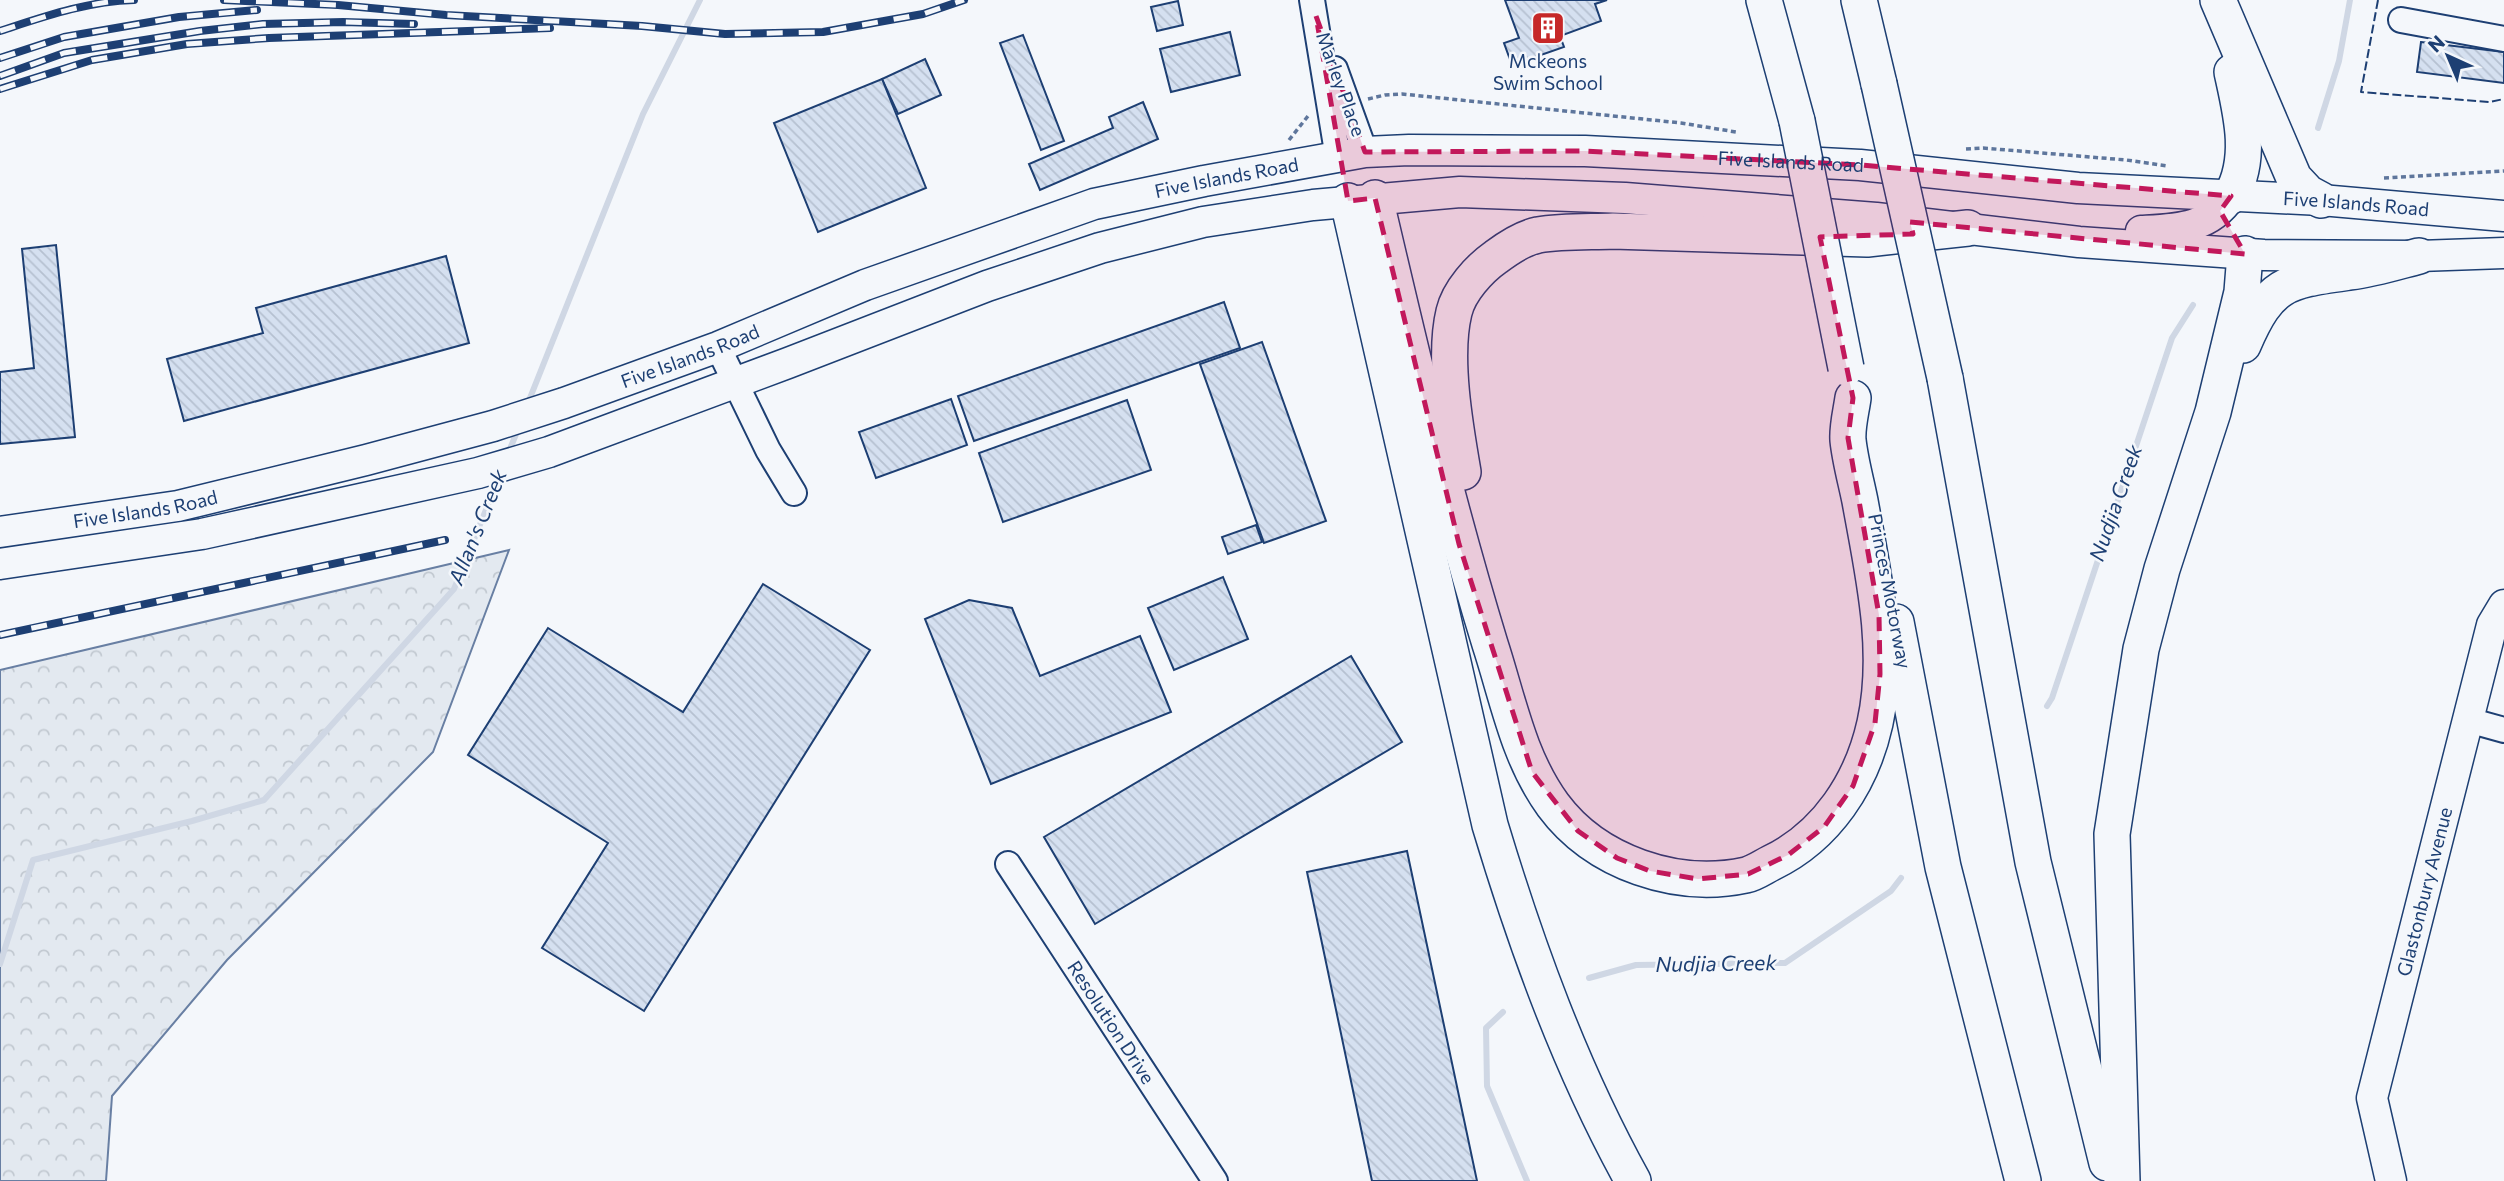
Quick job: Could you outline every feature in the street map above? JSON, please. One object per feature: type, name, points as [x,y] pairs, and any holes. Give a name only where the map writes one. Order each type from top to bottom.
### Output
[{"type":"highway","name":"Princes Motorway","points":[[1764,0],[1797,121],[1943,867],[2023,1181]]},
{"type":"highway","points":[[1859,0],[1945,378],[2033,862],[2111,1181]]},
{"type":"highway","points":[[2217,0],[2294,178],[2308,193],[2321,200]]},
{"type":"highway","points":[[2217,0],[2243,129],[2242,173],[2225,204]]},
{"type":"highway","points":[[1362,200],[1513,725],[1532,772],[1555,807],[1578,831],[1617,858],[1650,871],[1698,879],[1748,874],[1788,855],[1824,827],[1853,786],[1875,723],[1880,674],[1879,615],[1848,438],[1850,383]]},
{"type":"highway","points":[[1362,200],[1490,825],[1550,1004],[1582,1080],[1633,1181]]},
{"type":"highway","points":[[1479,607],[1480,561],[1457,440],[1449,345],[1454,310],[1468,285],[1488,262],[1510,246],[1536,236],[1574,232],[1867,239],[1968,228]]},
{"type":"highway","points":[[2122,1181],[2112,834],[2141,649],[2162,569],[2213,412],[2240,302],[2246,265],[2245,254]]},
{"type":"highway","points":[[2213,412],[2257,315],[2275,293],[2308,277],[2373,268],[2419,256]]},
{"type":"main road","name":"Five Islands Road","points":[[0,533],[178,506],[493,426],[718,347],[865,285],[1094,204],[1351,155],[1409,150],[1584,150],[1860,165],[2225,204],[2321,200],[2504,216]]},
{"type":"main road","points":[[1351,155],[1362,200]]},
{"type":"main road","name":"Five Islands Road","points":[[0,564],[202,534],[478,473],[549,452],[987,286],[1100,248],[1203,222],[1362,200],[1460,192],[1625,198],[1806,212],[2079,242],[2245,254],[2419,256],[2504,253]]},
{"type":"main road","points":[[2032,236],[2179,229],[2201,223],[2225,204],[2245,254]]},
{"type":"main road","name":"Glastonbury Avenue","points":[[2391,1181],[2372,1098],[2492,625],[2504,605]]},
{"type":"street","name":"Marley Place","points":[[1314,8],[1351,155]]},
{"type":"street","points":[[2401,20],[2504,38]]},
{"type":"street","points":[[718,347],[768,450],[794,493]]},
{"type":"street","points":[[2468,720],[2504,730]]},
{"type":"street","name":"Resolution Drive","points":[[1008,864],[1215,1181]]},
{"type":"path","points":[[2373,178],[2504,171]]},
{"type":"highlighted area","points":[[1316,16],[1365,152],[1585,151],[1860,165],[2231,196],[2220,211],[2245,254],[1910,222],[1913,234],[1820,237],[1853,398],[1848,438],[1879,615],[1880,674],[1875,723],[1853,786],[1824,827],[1788,855],[1748,874],[1698,879],[1650,871],[1617,858],[1578,831],[1532,772],[1459,544],[1375,198],[1348,201]]},
{"type":"green space","points":[[509,550],[433,752],[227,960],[112,1096],[106,1181],[0,1181],[0,670]]},
{"type":"building","name":"Mckeons Swim School","points":[[1505,0],[1607,0],[1595,4],[1601,21],[1560,36],[1564,47],[1512,65],[1504,43],[1519,38]]},
{"type":"building","points":[[1178,1],[1183,25],[1157,31],[1151,7]]},
{"type":"building","points":[[1230,32],[1240,75],[1171,92],[1160,49]]},
{"type":"building","points":[[1023,35],[1064,141],[1041,150],[1000,43]]},
{"type":"building","points":[[2421,42],[2504,52],[2504,83],[2417,72]]},
{"type":"building","points":[[925,59],[941,95],[898,114],[882,79]]},
{"type":"building","points":[[882,79],[926,188],[818,232],[774,123]]},
{"type":"building","points":[[1143,102],[1158,139],[1040,190],[1029,164],[1113,128],[1109,117]]},
{"type":"building","points":[[56,245],[75,437],[0,444],[0,372],[34,368],[22,249]]},
{"type":"building","points":[[446,256],[469,343],[184,421],[167,359],[263,333],[256,308]]},
{"type":"building","points":[[1224,302],[1240,348],[974,441],[958,396]]},
{"type":"building","points":[[1262,342],[1326,521],[1264,543],[1200,364]]},
{"type":"building","points":[[951,399],[967,445],[876,478],[859,432]]},
{"type":"building","points":[[1127,400],[1151,470],[1003,522],[979,453]]},
{"type":"building","points":[[1256,525],[1262,542],[1228,554],[1222,537]]},
{"type":"building","points":[[1223,577],[1248,639],[1174,670],[1148,608]]},
{"type":"building","points":[[763,584],[870,650],[644,1011],[542,948],[608,843],[468,755],[548,628],[683,712]]},
{"type":"building","points":[[969,600],[1012,608],[1040,676],[1140,636],[1171,712],[991,784],[925,619]]},
{"type":"building","points":[[1351,656],[1402,742],[1095,924],[1044,837]]},
{"type":"building","points":[[1407,851],[1477,1181],[1372,1181],[1307,872]]},
{"type":"waterway","name":"Allan's Creek","points":[[528,403],[643,114],[700,0]]},
{"type":"waterway","name":"Nudjia Creek","points":[[2318,128],[2339,61],[2350,0]]},
{"type":"waterway","name":"Nudjia Creek","points":[[2047,706],[2052,698],[2172,338],[2193,305]]},
{"type":"waterway","name":"Allan's Creek","points":[[507,456],[519,427]]},
{"type":"waterway","name":"Allan's Creek","points":[[0,964],[33,860],[192,821],[264,800],[454,589],[500,475]]},
{"type":"waterway","name":"Nudjia Creek","points":[[1589,978],[1636,965],[1785,963],[1891,891],[1901,878]]},
{"type":"waterway","name":"Nudjia Creek","points":[[1503,1012],[1486,1028],[1487,1086],[1527,1181]]},
{"type":"railway","points":[[0,31],[83,7],[134,0]]},
{"type":"railway","points":[[224,0],[338,5],[725,34],[823,32],[923,14],[964,0]]},
{"type":"railway","points":[[0,58],[64,37],[179,17],[257,10]]},
{"type":"railway","points":[[0,76],[64,53],[200,31],[263,24],[414,24]]},
{"type":"railway","points":[[0,89],[92,60],[187,44],[269,38],[550,28]]},
{"type":"railway","points":[[0,635],[445,540]]},
{"type":"fence","points":[[2378,0],[2361,92],[2489,102],[2504,99]]},
{"type":"place","name":"Mckeons Swim School","points":[[1548,28]]}]
